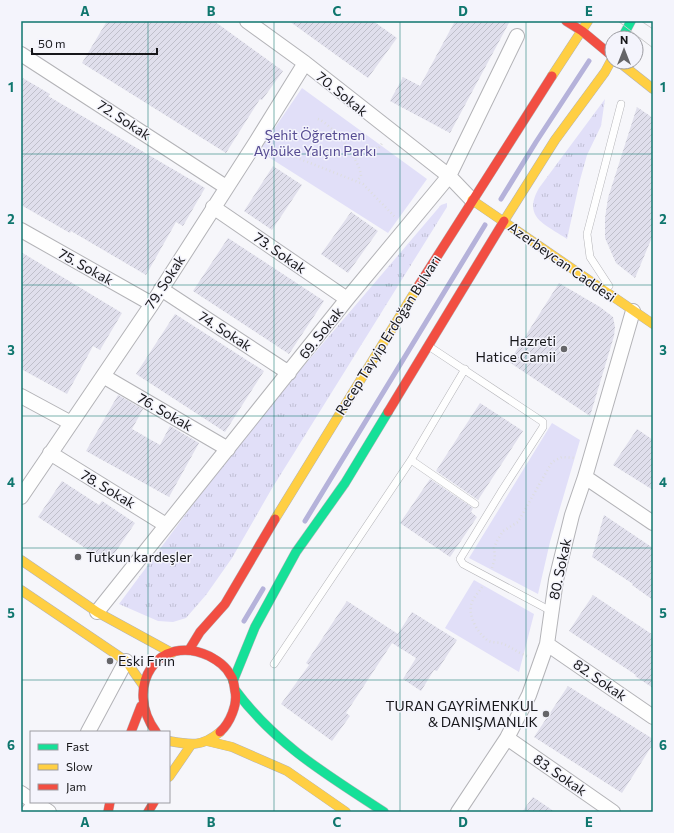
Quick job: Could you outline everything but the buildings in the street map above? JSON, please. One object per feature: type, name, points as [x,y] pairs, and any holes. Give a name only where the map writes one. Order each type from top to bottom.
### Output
[{"type":"main road","points":[[566,21],[582,31],[604,50]]},
{"type":"main road","name":"Recep Tayyip Erdoğan Bulvarı","points":[[189,650],[200,632],[225,604],[308,463],[472,200],[588,21]]},
{"type":"main road","points":[[626,30],[631,21]]},
{"type":"main road","points":[[233,681],[255,627],[296,552],[345,483],[555,140],[606,70]]},
{"type":"main road","points":[[629,70],[653,89]]},
{"type":"main road","name":"Azerbeycan Caddesi","points":[[472,200],[653,324]]},
{"type":"main road","points":[[21,560],[97,612],[172,653]]},
{"type":"main road","points":[[21,590],[126,661],[142,685]]},
{"type":"main road","points":[[155,731],[144,716],[142,706],[142,685],[147,674],[154,665],[172,653],[189,650],[206,653],[215,658],[229,672],[236,691],[248,709],[271,733],[290,749],[384,812]]},
{"type":"main road","points":[[207,742],[216,736],[230,721],[235,706],[236,691]]},
{"type":"main road","points":[[131,731],[142,706]]},
{"type":"main road","points":[[170,741],[191,745],[207,742],[235,748],[286,771],[346,812]]},
{"type":"main road","points":[[170,776],[191,745]]},
{"type":"main road","points":[[148,812],[153,803]]},
{"type":"street","name":"70. Sokak","points":[[247,21],[305,63],[449,176],[472,200]]},
{"type":"street","name":"69. Sokak","points":[[97,612],[347,299],[406,230],[449,176],[517,36]]},
{"type":"street","name":"72. Sokak","points":[[21,54],[226,187]]},
{"type":"street","name":"79. Sokak","points":[[21,497],[152,304],[305,63]]},
{"type":"street","name":"73. Sokak","points":[[213,207],[347,299]]},
{"type":"street","name":"75. Sokak","points":[[21,230],[152,304]]},
{"type":"street","name":"74. Sokak","points":[[161,289],[289,373]]},
{"type":"street","name":"80. Sokak","points":[[458,812],[507,738],[529,695],[540,660],[547,644],[556,580],[572,515],[585,477],[633,311]]},
{"type":"street","name":"76. Sokak","points":[[103,376],[228,449]]},
{"type":"street","points":[[21,396],[71,422]]},
{"type":"street","name":"78. Sokak","points":[[50,453],[166,525]]},
{"type":"street","points":[[585,477],[653,523]]},
{"type":"street","name":"82. Sokak","points":[[547,644],[653,717]]},
{"type":"street","points":[[89,731],[126,661]]},
{"type":"street","name":"83. Sokak","points":[[507,738],[613,812]]},
{"type":"street","points":[[21,793],[30,801]]},
{"type":"street","points":[[33,804],[50,812]]},
{"type":"lane","points":[[617,300],[590,257],[588,234],[621,104]]},
{"type":"lane","points":[[429,346],[543,422],[543,427],[460,559],[463,564],[551,611]]},
{"type":"lane","points":[[274,664],[411,460],[465,369]]},
{"type":"lane","points":[[411,460],[475,504]]},
{"type":"path","points":[[318,119],[327,125],[355,158],[361,170],[361,176],[357,181]]},
{"type":"path","points":[[256,142],[357,181],[377,197],[406,230]]},
{"type":"path","points":[[355,158],[366,148],[374,147],[378,149]]},
{"type":"path","points":[[540,660],[516,651],[502,643],[486,639],[471,617],[470,609],[472,601],[494,564],[494,548],[497,541],[504,531],[518,522],[552,462],[562,457],[590,460]]},
{"type":"green space","name":"Şehit Öğretmen Aybüke Yalçın Parkı","points":[[302,88],[427,179],[388,233],[259,151]]},
{"type":"green space","points":[[605,99],[601,126],[587,155],[567,239],[538,219],[533,207],[534,198],[539,188]]},
{"type":"green space","points":[[447,203],[447,207],[271,490],[232,558],[206,595],[186,618],[173,622],[158,621],[119,604],[197,499],[284,389],[441,205]]},
{"type":"green space","points":[[552,423],[580,440],[550,542],[538,594],[469,558]]},
{"type":"green space","points":[[474,580],[534,614],[519,672],[445,628]]},
{"type":"waterway","points":[[501,199],[589,61]]},
{"type":"waterway","points":[[305,521],[485,225]]},
{"type":"waterway","points":[[244,621],[263,589]]},
{"type":"tram line","points":[[618,21],[653,48]]},
{"type":"tram line","points":[[641,21],[653,29]]},
{"type":"traffic: fast","points":[[626,30],[631,21]]},
{"type":"traffic: fast","points":[[233,681],[255,627],[296,552],[345,483],[388,412]]},
{"type":"traffic: fast","points":[[236,691],[268,728],[286,744],[324,772],[384,812]]},
{"type":"traffic: slow","points":[[552,76],[588,21]]},
{"type":"traffic: slow","points":[[504,221],[555,140],[606,70]]},
{"type":"traffic: slow","points":[[629,70],[653,89]]},
{"type":"traffic: slow","points":[[472,200],[653,324]]},
{"type":"traffic: slow","points":[[275,519],[419,285]]},
{"type":"traffic: slow","points":[[21,560],[97,612],[172,653]]},
{"type":"traffic: slow","points":[[21,590],[126,661],[143,685]]},
{"type":"traffic: slow","points":[[170,741],[196,744],[208,740],[220,732]]},
{"type":"traffic: slow","points":[[207,741],[232,747],[287,771],[346,812]]},
{"type":"traffic: slow","points":[[170,776],[191,745]]},
{"type":"traffic: jam","points":[[566,21],[582,31],[604,49]]},
{"type":"traffic: jam","points":[[419,285],[552,76]]},
{"type":"traffic: jam","points":[[388,412],[504,221]]},
{"type":"traffic: jam","points":[[189,650],[200,632],[225,604],[275,519]]},
{"type":"traffic: jam","points":[[155,731],[147,715],[143,698],[145,682],[151,668],[161,658],[175,651],[191,651],[209,656],[219,662],[227,669],[233,679],[236,696],[234,707],[227,724],[220,732]]},
{"type":"traffic: jam","points":[[131,731],[141,706]]},
{"type":"traffic: jam","points":[[108,812],[110,803]]},
{"type":"traffic: jam","points":[[148,812],[153,803]]},
{"type":"place","name":"Hazreti Hatice Camii","points":[[564,349]]},
{"type":"place","name":"Tutkun kardeşler","points":[[78,557]]},
{"type":"place","name":"Eski Fırın","points":[[110,661]]},
{"type":"place","name":"TURAN GAYRİMENKUL & DANIŞMANLIK","points":[[546,714]]}]
